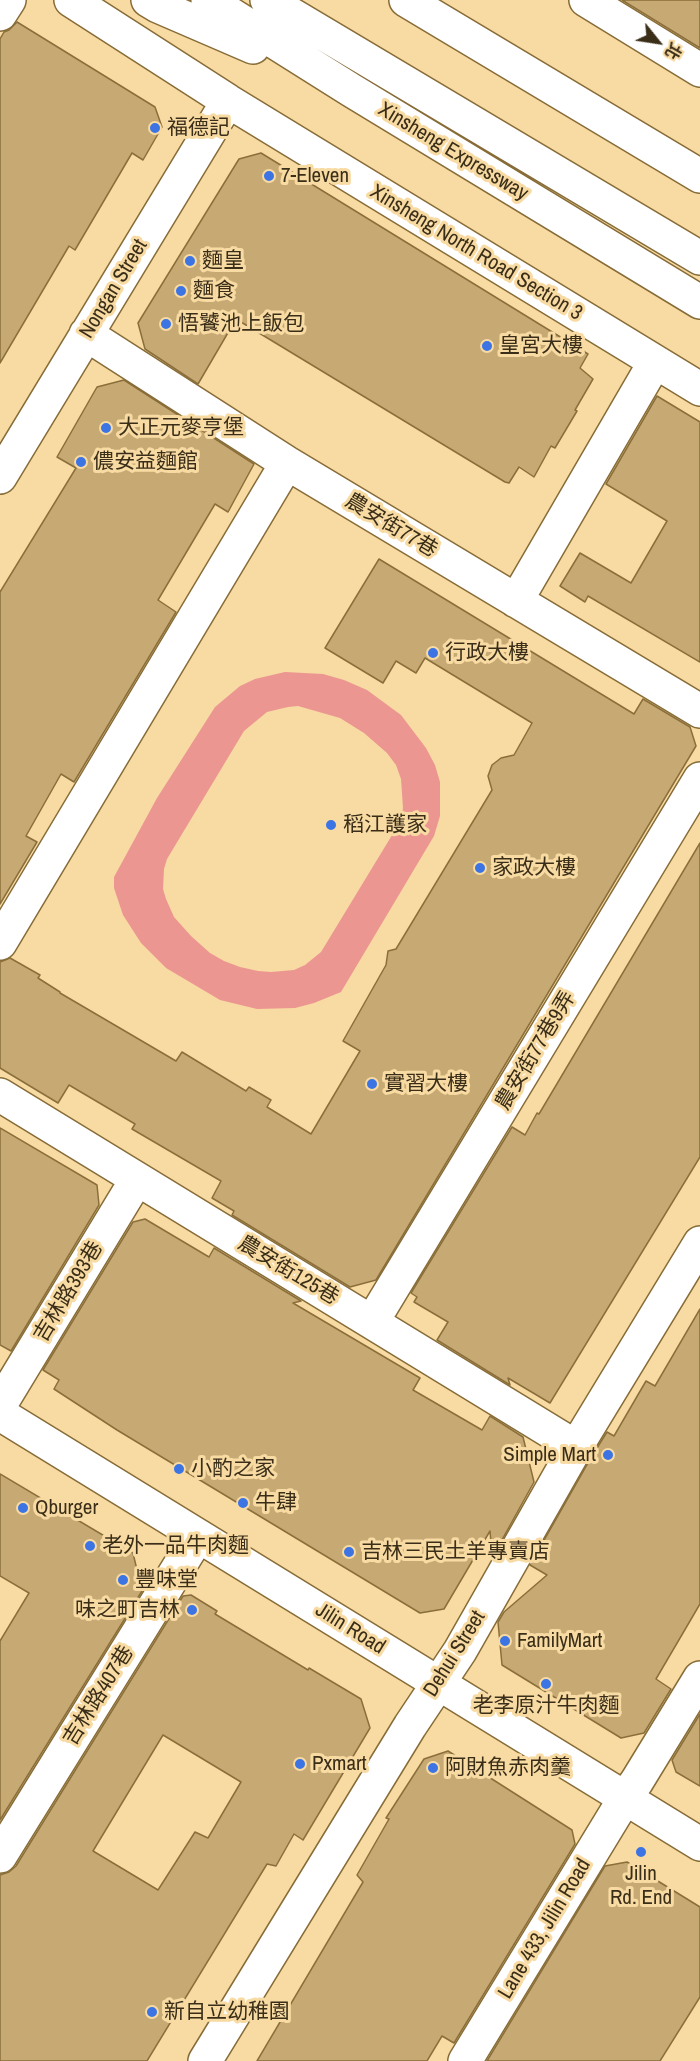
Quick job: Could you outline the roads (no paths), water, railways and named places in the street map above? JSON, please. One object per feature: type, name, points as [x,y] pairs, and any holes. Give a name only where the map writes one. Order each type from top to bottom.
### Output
[{"type":"main road","points":[[0,14],[9,0]]},
{"type":"main road","name":"Xinsheng North Road Section 3","points":[[71,0],[228,101],[700,389]]},
{"type":"main road","points":[[148,0],[351,90]]},
{"type":"main road","name":"Xinsheng Expressway","points":[[208,0],[351,90],[700,302]]},
{"type":"main road","name":"Xinsheng Expressway","points":[[267,0],[700,258]]},
{"type":"main road","points":[[406,0],[700,176]]},
{"type":"main road","points":[[586,0],[700,70]]},
{"type":"main road","name":"Nongan Street","points":[[0,477],[228,101]]},
{"type":"main road","points":[[575,182],[700,239]]},
{"type":"main road","name":"農安街77巷","points":[[86,334],[287,463],[700,711]]},
{"type":"main road","points":[[516,601],[655,362]]},
{"type":"main road","points":[[0,943],[287,463]]},
{"type":"main road","name":"農安街77巷9弄","points":[[372,1322],[700,779]]},
{"type":"main road","name":"農安街125巷","points":[[0,1095],[576,1447]]},
{"type":"main road","name":"吉林路393巷","points":[[0,1405],[137,1179]]},
{"type":"main road","name":"Dehui Street","points":[[205,2061],[437,1683],[460,1651],[576,1447],[699,1246]]},
{"type":"main road","name":"Jilin Road","points":[[0,1414],[700,1844]]},
{"type":"main road","name":"吉林路407巷","points":[[0,1856],[198,1536]]},
{"type":"main road","name":"Lane 433, Jilin Road","points":[[465,2061],[700,1678]]},
{"type":"place","name":"福德記","points":[[155,128]]},
{"type":"place","name":"7-Eleven","points":[[269,176]]},
{"type":"place","name":"麵皇","points":[[190,261]]},
{"type":"place","name":"麵食","points":[[181,291]]},
{"type":"place","name":"悟饕池上飯包","points":[[166,324]]},
{"type":"place","name":"皇宮大樓","points":[[487,346]]},
{"type":"place","name":"大正元麥亨堡","points":[[106,428]]},
{"type":"place","name":"儂安益麵館","points":[[81,462]]},
{"type":"place","name":"行政大樓","points":[[433,653]]},
{"type":"place","name":"稻江護家","points":[[331,825]]},
{"type":"place","name":"家政大樓","points":[[480,868]]},
{"type":"place","name":"實習大樓","points":[[372,1084]]},
{"type":"place","name":"Simple Mart","points":[[608,1455]]},
{"type":"place","name":"小酌之家","points":[[179,1469]]},
{"type":"place","name":"牛肆","points":[[243,1503]]},
{"type":"place","name":"Qburger","points":[[23,1508]]},
{"type":"place","name":"老外一品牛肉麵","points":[[90,1546]]},
{"type":"place","name":"吉林三民土羊專賣店","points":[[349,1552]]},
{"type":"place","name":"豐味堂","points":[[123,1580]]},
{"type":"place","name":"味之町吉林","points":[[192,1610]]},
{"type":"place","name":"FamilyMart","points":[[505,1641]]},
{"type":"place","name":"老李原汁牛肉麵","points":[[546,1684]]},
{"type":"place","name":"Pxmart","points":[[300,1764]]},
{"type":"place","name":"阿財魚赤肉羹","points":[[433,1768]]},
{"type":"place","name":"Jilin Rd. End","points":[[641,1852]]},
{"type":"place","name":"新自立幼稚園","points":[[152,2012]]}]
